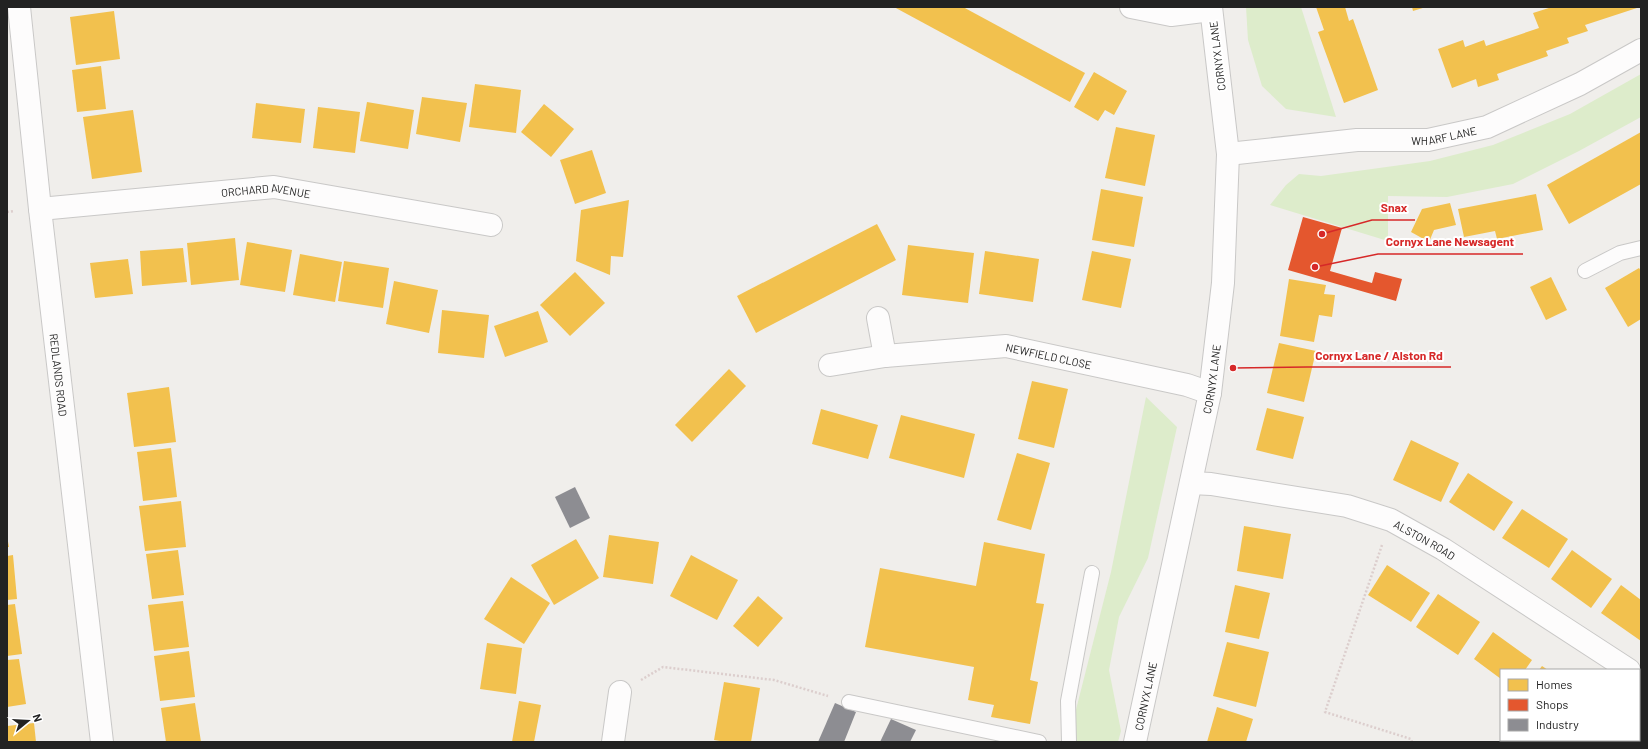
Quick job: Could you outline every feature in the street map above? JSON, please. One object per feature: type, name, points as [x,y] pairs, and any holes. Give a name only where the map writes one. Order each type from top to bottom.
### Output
[{"type":"street","name":"REDLANDS ROAD","points":[[19,7],[40,209],[102,742]]},
{"type":"street","points":[[1131,7],[1171,15],[1211,8]]},
{"type":"street","name":"CORNYX LANE","points":[[1135,742],[1210,393],[1223,283],[1228,154],[1211,8]]},
{"type":"street","name":"WHARF LANE","points":[[1228,154],[1357,140],[1428,140],[1487,127],[1580,84],[1641,50]]},
{"type":"street","name":"ORCHARD AVENUE","points":[[40,209],[274,187],[491,225]]},
{"type":"street","points":[[878,318],[885,356]]},
{"type":"street","name":"NEWFIELD CLOSE","points":[[830,365],[885,356],[1006,346],[1187,385],[1210,393]]},
{"type":"street","name":"ALSTON ROAD","points":[[1191,483],[1210,484],[1347,506],[1391,520],[1443,549],[1627,669]]},
{"type":"street","points":[[613,742],[620,692]]},
{"type":"lane","points":[[1585,271],[1620,253],[1641,248]]},
{"type":"lane","points":[[1068,742],[1068,702],[1092,573]]},
{"type":"lane","points":[[849,702],[1039,742]]},
{"type":"path","points":[[1391,520],[1325,712],[1412,739],[1412,742]]},
{"type":"path","points":[[620,692],[663,667],[774,680],[849,702]]},
{"type":"green space","points":[[1246,7],[1301,7],[1336,117],[1286,109],[1262,86],[1248,40]]},
{"type":"green space","points":[[1641,74],[1641,117],[1579,151],[1513,184],[1447,197],[1388,196],[1388,241],[1270,205],[1286,185],[1299,174],[1321,176],[1430,161],[1493,145],[1570,114]]},
{"type":"green space","points":[[1146,397],[1177,427],[1148,558],[1119,617],[1109,670],[1121,731],[1118,742],[1071,742],[1068,741],[1111,572]]},
{"type":"building: Homes","points":[[894,7],[963,7],[1085,73],[1070,102]]},
{"type":"building: Homes","points":[[1316,7],[1345,7],[1349,21],[1353,19],[1378,90],[1344,103],[1318,32],[1324,30]]},
{"type":"building: Homes","points":[[1412,7],[1426,7],[1413,11]]},
{"type":"building: Homes","points":[[1552,7],[1640,7],[1585,25],[1588,31],[1567,38],[1569,43],[1546,51],[1548,56],[1497,74],[1499,80],[1478,87],[1476,79],[1452,88],[1438,49],[1463,40],[1465,47],[1484,40],[1486,46],[1539,28],[1533,13]]},
{"type":"building: Homes","points":[[114,11],[120,59],[76,65],[70,17]]},
{"type":"building: Homes","points":[[101,66],[106,109],[77,112],[72,70]]},
{"type":"building: Homes","points":[[1094,72],[1127,91],[1114,115],[1105,110],[1098,121],[1074,107]]},
{"type":"building: Homes","points":[[475,84],[521,90],[516,133],[469,127]]},
{"type":"building: Homes","points":[[422,97],[467,103],[460,142],[416,134]]},
{"type":"building: Homes","points":[[367,102],[414,110],[408,149],[360,141]]},
{"type":"building: Homes","points":[[256,103],[305,109],[301,143],[252,138]]},
{"type":"building: Homes","points":[[544,104],[574,129],[551,157],[521,132]]},
{"type":"building: Homes","points":[[318,107],[360,112],[355,153],[313,148]]},
{"type":"building: Homes","points":[[133,110],[142,172],[92,179],[83,117]]},
{"type":"building: Homes","points":[[1116,127],[1155,135],[1145,186],[1105,178]]},
{"type":"building: Homes","points":[[1641,132],[1641,184],[1569,224],[1547,185]]},
{"type":"building: Homes","points":[[592,150],[606,193],[575,204],[560,160]]},
{"type":"building: Homes","points":[[1101,189],[1143,197],[1134,247],[1092,240]]},
{"type":"building: Homes","points":[[1536,194],[1543,230],[1497,239],[1495,231],[1464,237],[1458,209]]},
{"type":"building: Homes","points":[[629,200],[623,257],[611,256],[610,275],[576,261],[581,210]]},
{"type":"building: Homes","points":[[1450,203],[1456,225],[1434,230],[1429,242],[1411,232],[1422,209]]},
{"type":"building: Homes","points":[[877,224],[896,260],[756,333],[737,296]]},
{"type":"building: Homes","points":[[235,238],[239,280],[191,285],[187,243]]},
{"type":"building: Homes","points":[[247,242],[292,250],[285,292],[240,285]]},
{"type":"building: Homes","points":[[908,245],[974,253],[968,303],[902,295]]},
{"type":"building: Homes","points":[[183,248],[187,282],[142,286],[140,251]]},
{"type":"building: Homes","points":[[985,251],[1039,259],[1033,302],[979,294]]},
{"type":"building: Homes","points":[[1092,251],[1131,259],[1121,308],[1082,300]]},
{"type":"building: Homes","points":[[300,254],[342,262],[335,302],[293,295]]},
{"type":"building: Homes","points":[[128,259],[133,294],[95,298],[90,263]]},
{"type":"building: Homes","points":[[344,261],[389,268],[383,308],[338,301]]},
{"type":"building: Homes","points":[[1639,268],[1641,271],[1641,319],[1628,327],[1605,288]]},
{"type":"building: Homes","points":[[575,272],[605,303],[570,336],[540,305]]},
{"type":"building: Homes","points":[[1551,277],[1567,310],[1546,320],[1530,287]]},
{"type":"building: Homes","points":[[1289,279],[1326,285],[1324,294],[1335,295],[1332,317],[1319,315],[1314,342],[1280,336]]},
{"type":"building: Homes","points":[[394,281],[438,290],[429,333],[386,324]]},
{"type":"building: Homes","points":[[442,310],[489,315],[484,358],[438,353]]},
{"type":"building: Homes","points":[[538,311],[548,342],[505,357],[494,326]]},
{"type":"building: Homes","points":[[1279,343],[1316,351],[1304,402],[1267,393]]},
{"type":"building: Homes","points":[[729,369],[746,386],[692,442],[675,425]]},
{"type":"building: Homes","points":[[1032,381],[1068,389],[1054,448],[1018,439]]},
{"type":"building: Homes","points":[[169,387],[176,442],[134,447],[127,393]]},
{"type":"building: Homes","points":[[1267,408],[1304,417],[1293,459],[1256,450]]},
{"type":"building: Homes","points":[[821,409],[878,425],[868,459],[812,444]]},
{"type":"building: Homes","points":[[901,415],[975,434],[964,478],[889,458]]},
{"type":"building: Homes","points":[[1411,440],[1459,463],[1441,502],[1393,480]]},
{"type":"building: Homes","points":[[171,448],[177,497],[143,501],[137,452]]},
{"type":"building: Homes","points":[[1017,453],[1050,463],[1031,530],[997,520]]},
{"type":"building: Homes","points":[[1468,473],[1513,502],[1494,531],[1449,502]]},
{"type":"building: Homes","points":[[181,501],[186,547],[145,551],[139,506]]},
{"type":"building: Homes","points":[[1522,509],[1568,539],[1549,568],[1502,538]]},
{"type":"building: Homes","points":[[1244,526],[1291,534],[1283,579],[1237,571]]},
{"type":"building: Homes","points":[[609,535],[659,542],[653,584],[603,577]]},
{"type":"building: Homes","points":[[7,536],[9,547],[7,547]]},
{"type":"building: Homes","points":[[576,539],[599,578],[554,605],[531,565]]},
{"type":"building: Homes","points":[[984,542],[1045,554],[1036,603],[1044,604],[1030,680],[1038,682],[1030,724],[991,717],[994,705],[968,700],[974,667],[865,647],[880,568],[976,586]]},
{"type":"building: Homes","points":[[178,550],[184,595],[152,599],[146,554]]},
{"type":"building: Homes","points":[[1572,550],[1612,579],[1591,608],[1551,579]]},
{"type":"building: Homes","points":[[13,555],[17,599],[7,600],[7,556]]},
{"type":"building: Homes","points":[[691,555],[738,580],[717,620],[670,596]]},
{"type":"building: Homes","points":[[1387,565],[1430,593],[1411,622],[1368,595]]},
{"type":"building: Homes","points":[[511,577],[550,603],[524,644],[484,619]]},
{"type":"building: Homes","points":[[1235,585],[1270,593],[1259,639],[1225,632]]},
{"type":"building: Homes","points":[[1621,585],[1641,600],[1641,641],[1601,613]]},
{"type":"building: Homes","points":[[1438,594],[1480,622],[1458,655],[1416,627]]},
{"type":"building: Homes","points":[[758,596],[783,618],[758,647],[733,626]]},
{"type":"building: Homes","points":[[183,601],[189,647],[154,651],[148,605]]},
{"type":"building: Homes","points":[[15,604],[22,654],[7,656],[7,605]]},
{"type":"building: Homes","points":[[1493,632],[1532,660],[1526,669],[1500,669],[1500,678],[1474,659]]},
{"type":"building: Homes","points":[[1227,642],[1269,652],[1256,707],[1213,696]]},
{"type":"building: Homes","points":[[487,643],[522,648],[516,694],[480,689]]},
{"type":"building: Homes","points":[[189,651],[195,697],[160,701],[154,656]]},
{"type":"building: Homes","points":[[19,659],[26,704],[7,707],[7,660]]},
{"type":"building: Homes","points":[[1542,666],[1546,669],[1540,669]]},
{"type":"building: Homes","points":[[724,682],[760,688],[751,742],[726,742],[714,740]]},
{"type":"building: Homes","points":[[519,701],[541,705],[534,742],[512,742]]},
{"type":"building: Homes","points":[[195,703],[201,742],[166,742],[161,708]]},
{"type":"building: Homes","points":[[1217,707],[1253,719],[1246,742],[1207,742]]},
{"type":"building: Homes","points":[[34,723],[36,742],[7,742],[7,726]]},
{"type":"building: Homes","points":[[1592,741],[1628,741],[1628,742]]},
{"type":"building: Shops","points":[[1303,217],[1342,228],[1330,271],[1372,283],[1375,272],[1402,279],[1396,301],[1288,270]]},
{"type":"building: Industry","points":[[575,487],[590,518],[570,528],[555,497]]},
{"type":"building: Industry","points":[[835,703],[856,712],[844,742],[818,742]]},
{"type":"building: Industry","points":[[891,719],[916,730],[910,742],[880,742]]},
{"type":"place","name":"Snax","points":[[1322,234]]},
{"type":"place","name":"Cornyx Lane Newsagent","points":[[1315,267]]},
{"type":"place","name":"Cornyx Lane / Alston Rd","points":[[1233,368]]}]
